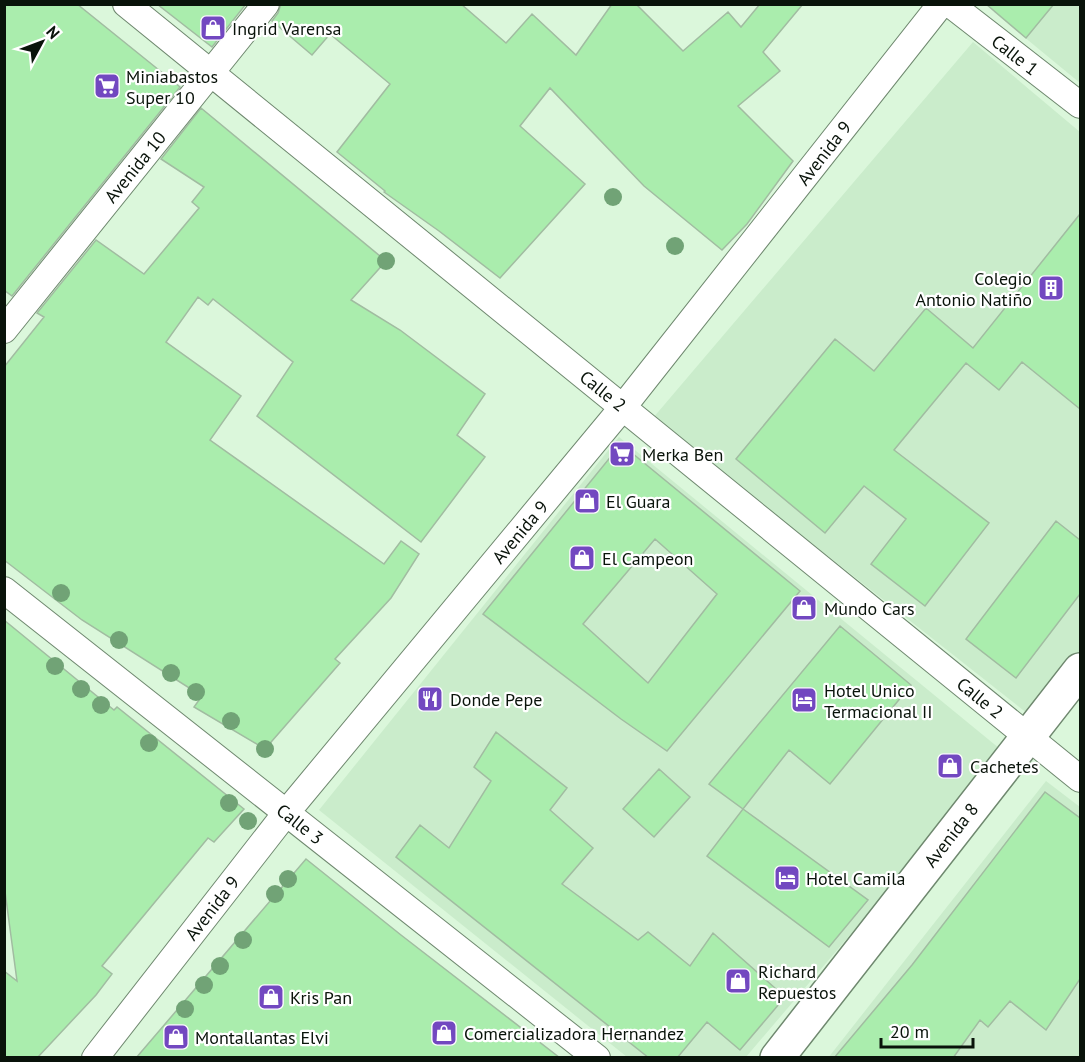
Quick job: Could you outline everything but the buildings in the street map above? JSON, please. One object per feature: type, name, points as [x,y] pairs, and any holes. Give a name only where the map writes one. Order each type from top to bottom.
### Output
[{"type":"main road","name":"Avenida 8","points":[[777,1058],[1080,670]]},
{"type":"street","name":"Calle 2","points":[[126,4],[1080,779]]},
{"type":"street","name":"Avenida 10","points":[[4,330],[266,4]]},
{"type":"street","name":"Avenida 9","points":[[95,1058],[286,813],[623,407],[941,4]]},
{"type":"street","name":"Calle 1","points":[[950,4],[1080,105]]},
{"type":"street","name":"Calle 3","points":[[4,590],[597,1058]]},
{"type":"shaded area","points":[[1000,5],[1080,5],[1080,83],[994,12]]},
{"type":"shaded area","points":[[973,42],[1080,132],[1080,670],[1037,721],[653,418]]},
{"type":"shaded area","points":[[619,437],[1005,753],[746,1057],[627,1057],[319,810]]},
{"type":"shaded area","points":[[1046,781],[1080,807],[1080,1057],[828,1058]]},
{"type":"place","name":"Ingrid Varensa","points":[[213,28]]},
{"type":"place","name":"Miniabastos Super 10","points":[[107,86]]},
{"type":"place","name":"Colegio Antonio Natiño","points":[[1051,288]]},
{"type":"place","name":"Merka Ben","points":[[622,454]]},
{"type":"place","name":"El Guara","points":[[587,501]]},
{"type":"place","name":"El Campeon","points":[[582,558]]},
{"type":"place","name":"Mundo Cars","points":[[804,608]]},
{"type":"place","name":"Donde Pepe","points":[[430,699]]},
{"type":"place","name":"Hotel Unico Termacional II","points":[[804,700]]},
{"type":"place","name":"Cachetes","points":[[950,766]]},
{"type":"place","name":"Hotel Camila","points":[[787,878]]},
{"type":"place","name":"Richard Repuestos","points":[[738,981]]},
{"type":"place","name":"Kris Pan","points":[[271,997]]},
{"type":"place","name":"Comercializadora Hernandez","points":[[444,1033]]},
{"type":"place","name":"Montallantas Elvi","points":[[176,1037]]}]
